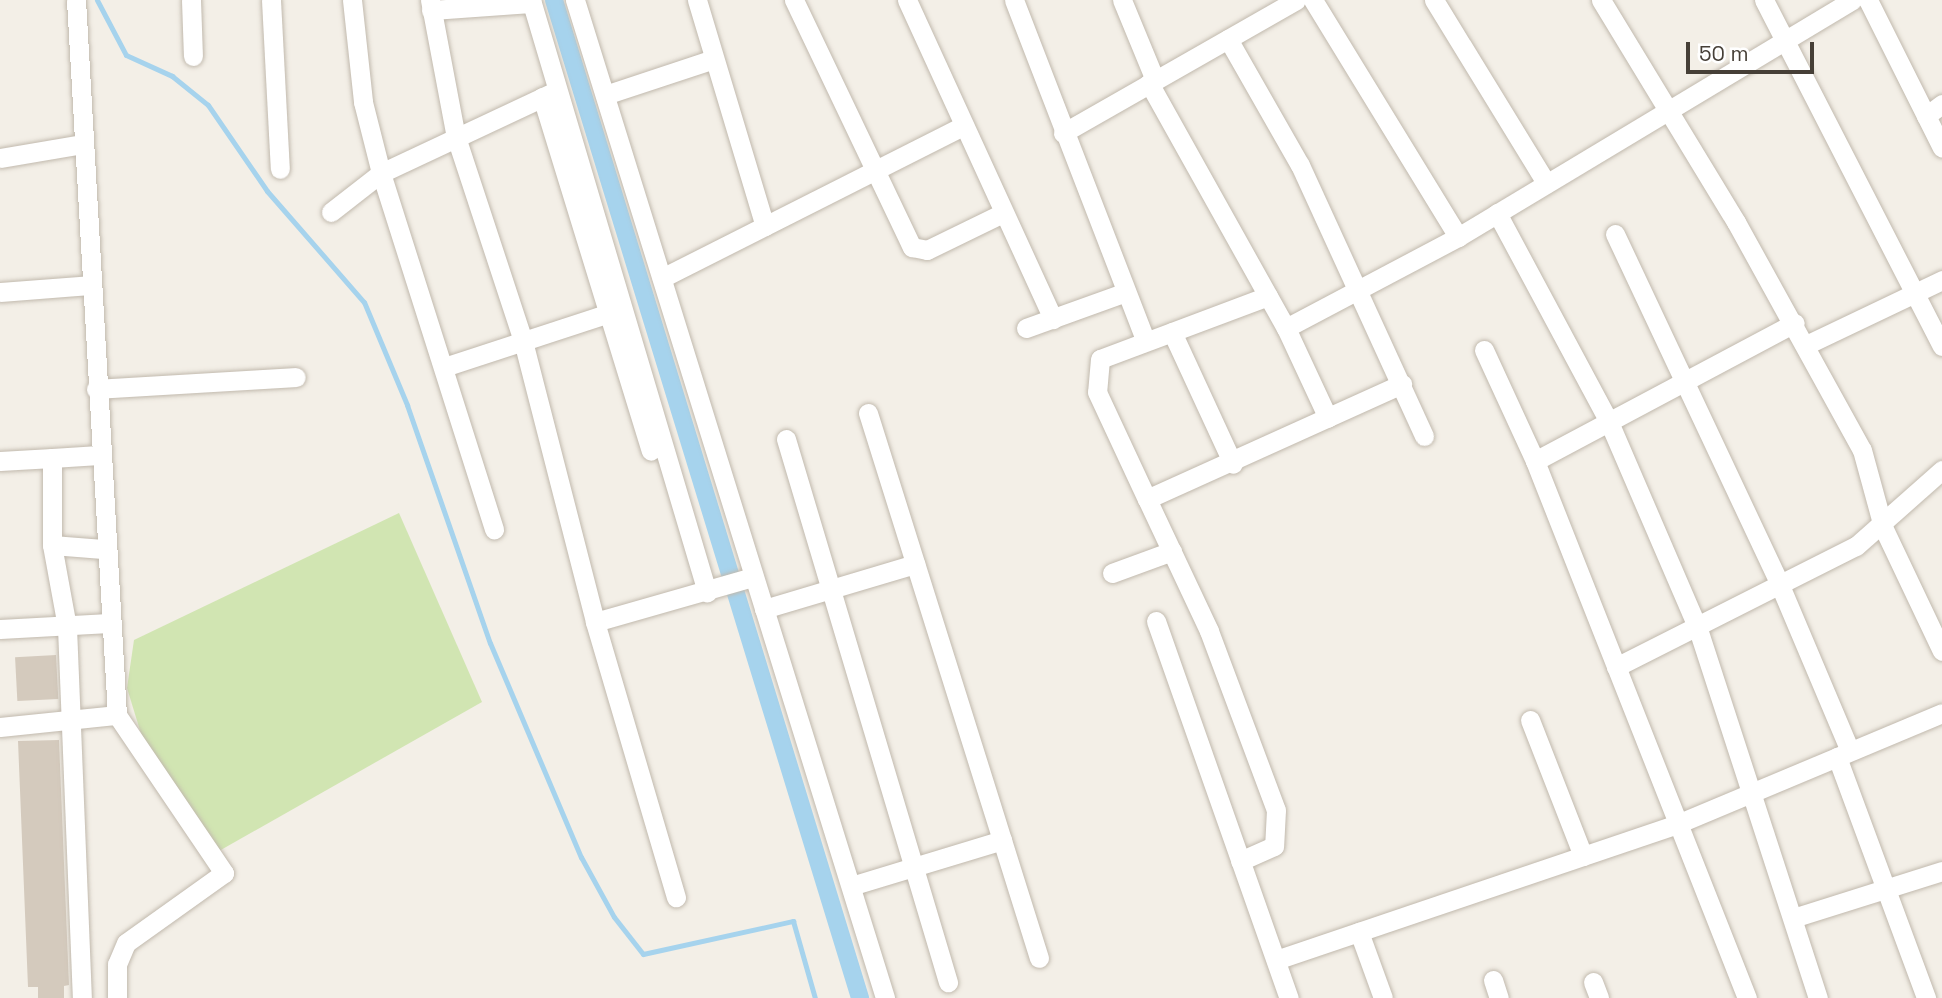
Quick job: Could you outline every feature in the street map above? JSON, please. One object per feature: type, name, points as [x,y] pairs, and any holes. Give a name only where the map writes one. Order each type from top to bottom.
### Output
[{"type":"street","points":[[76,0],[103,549],[117,715],[224,873],[126,943],[117,964],[117,998]]},
{"type":"street","points":[[191,0],[193,56]]},
{"type":"street","points":[[271,0],[280,170]]},
{"type":"street","points":[[352,0],[363,102],[381,173],[494,529]]},
{"type":"street","points":[[575,0],[662,278],[748,579],[764,609],[885,998]]},
{"type":"street","points":[[696,0],[765,226]]},
{"type":"street","points":[[794,0],[912,247],[926,250],[1003,213]]},
{"type":"street","points":[[907,0],[1053,319]]},
{"type":"street","points":[[1014,0],[1063,133],[1145,339]]},
{"type":"street","points":[[1122,0],[1152,82],[1286,328],[1328,418]]},
{"type":"street","points":[[1063,133],[1228,39],[1262,9],[1296,0]]},
{"type":"street","points":[[1313,0],[1458,237]]},
{"type":"street","points":[[1434,0],[1546,183]]},
{"type":"street","points":[[1601,0],[1807,345],[1862,450],[1883,527],[1942,651]]},
{"type":"street","points":[[1764,0],[1787,39],[1942,346]]},
{"type":"street","points":[[1286,328],[1360,293],[1458,237],[1852,0]]},
{"type":"street","points":[[1868,0],[1934,110],[1942,148]]},
{"type":"street","points":[[651,452],[609,313],[551,93],[531,1],[431,5],[456,137],[523,341],[595,622],[676,897]]},
{"type":"street","points":[[1228,39],[1300,165],[1424,436]]},
{"type":"street","points":[[605,95],[715,59]]},
{"type":"street","points":[[331,212],[381,173],[551,93]]},
{"type":"street","points":[[551,93],[712,590]]},
{"type":"street","points":[[662,278],[963,126]]},
{"type":"street","points":[[0,158],[83,144]]},
{"type":"street","points":[[1497,213],[1609,422],[1697,625],[1754,791],[1818,998]]},
{"type":"street","points":[[1615,234],[1779,583],[1843,754],[1883,888],[1926,998]]},
{"type":"street","points":[[1807,345],[1942,280]]},
{"type":"street","points":[[0,292],[90,285]]},
{"type":"street","points":[[1026,328],[1126,292]]},
{"type":"street","points":[[1240,861],[1274,846],[1279,824],[1209,631],[1097,392],[1095,373],[1100,359],[1145,339],[1172,332],[1268,296]]},
{"type":"street","points":[[444,367],[609,313]]},
{"type":"street","points":[[1535,461],[1795,323]]},
{"type":"street","points":[[1172,332],[1233,464]]},
{"type":"street","points":[[1484,350],[1535,461],[1747,998]]},
{"type":"street","points":[[96,389],[296,377]]},
{"type":"street","points":[[1147,499],[1233,464],[1402,384]]},
{"type":"street","points":[[868,413],[1039,958]]},
{"type":"street","points":[[786,439],[948,982]]},
{"type":"street","points":[[0,461],[99,456]]},
{"type":"street","points":[[52,458],[52,545],[67,627],[82,998]]},
{"type":"street","points":[[1616,667],[1883,527],[1942,470]]},
{"type":"street","points":[[52,545],[103,549]]},
{"type":"street","points":[[1112,573],[1172,551]]},
{"type":"street","points":[[764,609],[915,564]]},
{"type":"street","points":[[595,622],[748,579]]},
{"type":"street","points":[[1156,621],[1289,998]]},
{"type":"street","points":[[0,629],[109,623]]},
{"type":"street","points":[[1276,960],[1677,824],[1942,713]]},
{"type":"street","points":[[0,727],[72,724],[117,715]]},
{"type":"street","points":[[1530,720],[1583,856]]},
{"type":"street","points":[[850,886],[1002,840]]},
{"type":"street","points":[[1793,918],[1942,871]]},
{"type":"street","points":[[1359,932],[1383,998]]},
{"type":"green space","points":[[399,513],[482,702],[219,851],[142,737],[127,688],[134,640]]},
{"type":"building","points":[[56,655],[58,699],[17,701],[15,657]]},
{"type":"building","points":[[59,740],[69,985],[64,986],[64,998],[38,998],[38,987],[28,987],[18,741]]},
{"type":"waterway","points":[[97,0],[126,55],[172,76],[208,105],[267,191],[364,302],[407,405],[490,643],[581,857],[614,917],[643,954],[793,921],[815,998]]},
{"type":"waterway","points":[[554,0],[860,998]]}]
